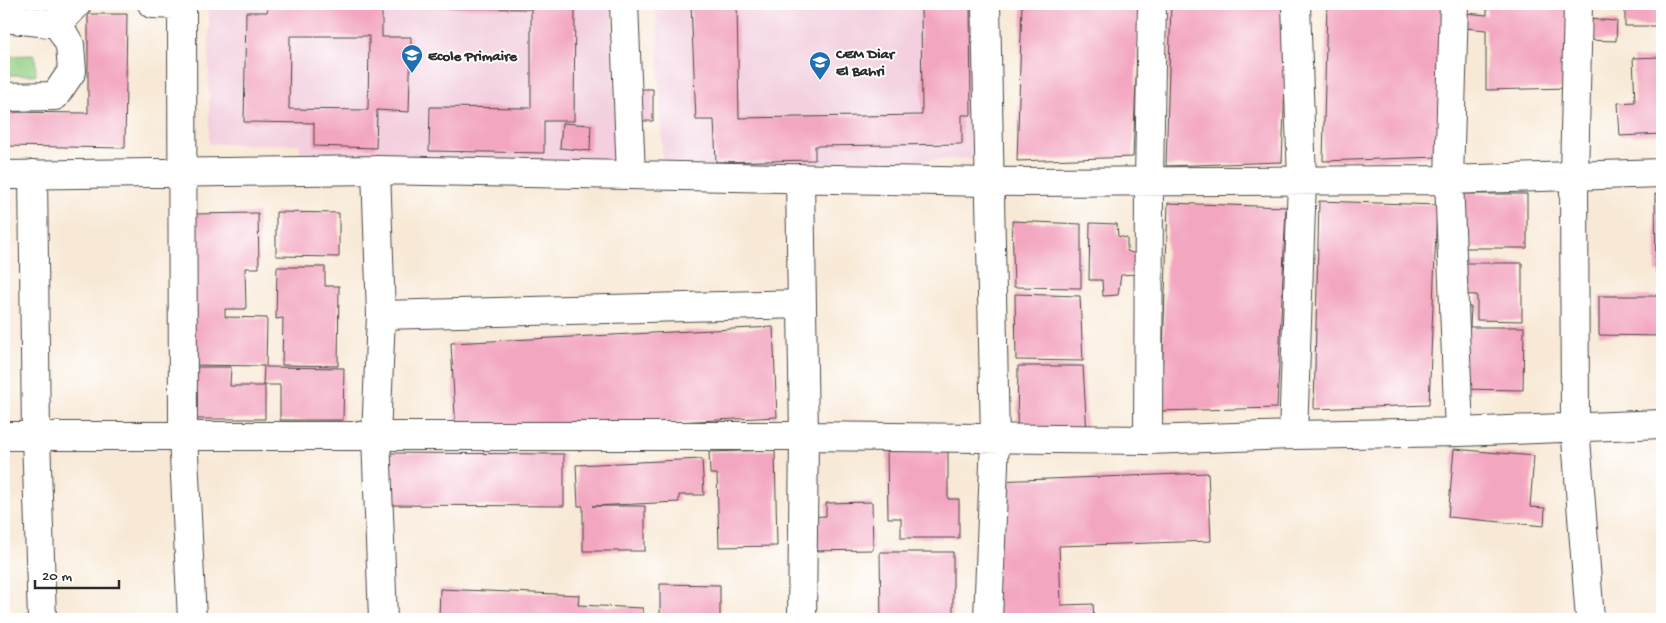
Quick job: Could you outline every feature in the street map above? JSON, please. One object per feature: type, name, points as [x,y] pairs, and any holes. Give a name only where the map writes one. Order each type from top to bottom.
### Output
[{"type":"street","points":[[58,24],[77,4]]},
{"type":"street","points":[[152,4],[182,5],[183,435],[192,619]]},
{"type":"street","points":[[624,4],[631,175]]},
{"type":"street","points":[[986,4],[994,439],[988,619]]},
{"type":"street","points":[[1148,440],[1152,4]]},
{"type":"street","points":[[1293,434],[1302,181],[1296,4]]},
{"type":"street","points":[[1454,4],[1449,180],[1459,432]]},
{"type":"street","points":[[1578,4],[1574,176],[1575,426],[1590,619]]},
{"type":"street","points":[[4,18],[58,24]]},
{"type":"street","points":[[4,97],[55,96],[72,71],[70,45],[58,24]]},
{"type":"street","points":[[376,170],[381,315],[376,437],[382,619]]},
{"type":"street","points":[[4,175],[182,171],[376,170],[990,182],[1449,180],[1662,173]]},
{"type":"street","points":[[33,174],[36,436],[42,619]]},
{"type":"street","points":[[800,178],[804,436],[802,619]]},
{"type":"street","points":[[381,315],[802,304]]},
{"type":"street","points":[[4,436],[804,436],[1148,440],[1293,434],[1459,432],[1662,424]]},
{"type":"shaded area","name":"Ecole Primaire","points":[[209,4],[612,4],[617,160],[300,165],[300,144],[209,144]]},
{"type":"shaded area","name":"CEM Diar El Bahri","points":[[656,4],[980,4],[980,158],[663,169]]},
{"type":"green space","points":[[35,55],[36,75],[4,75],[4,56]]},
{"type":"building","points":[[268,4],[382,4],[382,37],[411,37],[409,112],[377,110],[376,148],[314,146],[314,123],[244,122],[246,12],[267,12]],"holes":[[[290,36],[369,36],[368,110],[289,109]]]},
{"type":"building","points":[[447,4],[575,4],[574,121],[544,121],[544,153],[429,151],[430,107],[531,108],[531,9],[447,8]]},
{"type":"building","points":[[691,4],[737,4],[739,118],[922,115],[921,4],[970,4],[971,115],[962,115],[962,144],[815,146],[815,160],[716,162],[714,120],[696,120]]},
{"type":"building","points":[[1022,4],[1139,4],[1133,157],[1017,161]]},
{"type":"building","points":[[1171,4],[1288,4],[1282,162],[1166,166]]},
{"type":"building","points":[[1327,4],[1444,4],[1438,157],[1323,161]]},
{"type":"building","points":[[1487,4],[1568,4],[1568,88],[1486,90],[1486,30],[1465,28],[1465,13],[1487,15]]},
{"type":"building","points":[[1625,4],[1662,4],[1662,26],[1625,26]]},
{"type":"building","points":[[88,14],[127,14],[125,148],[4,146],[4,112],[88,113]]},
{"type":"building","points":[[1587,19],[1617,21],[1616,41],[1586,40]]},
{"type":"building","points":[[1662,57],[1662,134],[1620,136],[1618,103],[1635,102],[1633,58]]},
{"type":"building","points":[[637,89],[653,89],[653,121],[637,121]]},
{"type":"building","points":[[562,123],[591,125],[590,151],[560,148]]},
{"type":"building","points":[[1457,194],[1527,194],[1527,248],[1457,248]]},
{"type":"building","points":[[1655,194],[1662,194],[1662,272],[1656,272]]},
{"type":"building","points":[[1319,201],[1437,205],[1429,405],[1314,409]]},
{"type":"building","points":[[1168,203],[1286,207],[1277,408],[1161,411]]},
{"type":"building","points":[[276,212],[339,213],[339,257],[276,256]]},
{"type":"building","points":[[258,213],[259,268],[245,268],[246,309],[225,309],[225,317],[267,318],[266,367],[344,368],[343,420],[280,420],[280,385],[263,385],[264,366],[194,365],[190,214]]},
{"type":"building","points":[[1012,221],[1081,224],[1081,288],[1014,287]]},
{"type":"building","points":[[1090,223],[1117,224],[1118,236],[1127,238],[1127,251],[1136,254],[1136,274],[1121,275],[1118,295],[1103,296],[1102,280],[1089,280]]},
{"type":"building","points":[[1450,263],[1522,263],[1522,321],[1477,320],[1477,295],[1450,294]]},
{"type":"building","points":[[277,267],[325,267],[325,286],[339,286],[338,366],[282,365],[283,318],[276,319]]},
{"type":"building","points":[[1015,294],[1080,296],[1083,361],[1016,360]]},
{"type":"building","points":[[1599,296],[1659,296],[1660,336],[1599,335]]},
{"type":"building","points":[[1455,306],[1471,307],[1470,327],[1524,327],[1523,390],[1455,389]]},
{"type":"building","points":[[773,327],[777,417],[456,433],[451,343]]},
{"type":"building","points":[[1018,366],[1083,366],[1087,434],[1017,431]]},
{"type":"building","points":[[188,367],[231,367],[230,386],[265,386],[265,419],[188,419]]},
{"type":"building","points":[[1454,449],[1534,456],[1530,507],[1545,508],[1544,526],[1448,517]]},
{"type":"building","points":[[775,450],[777,546],[719,547],[717,474],[710,474],[709,452]]},
{"type":"building","points":[[887,450],[948,450],[948,499],[959,499],[959,538],[901,538],[901,518],[888,518]]},
{"type":"building","points":[[385,453],[564,454],[564,506],[385,505]]},
{"type":"building","points":[[702,459],[704,495],[679,495],[679,502],[592,506],[645,506],[645,551],[583,551],[583,506],[578,506],[576,465]]},
{"type":"building","points":[[1208,473],[1211,541],[1059,546],[1061,605],[1093,604],[1094,619],[996,619],[995,481]]},
{"type":"building","points":[[872,502],[873,550],[806,551],[805,517],[826,516],[826,503]]},
{"type":"building","points":[[880,552],[953,552],[953,619],[881,619]]},
{"type":"building","points":[[660,584],[720,585],[720,617],[660,616]]},
{"type":"building","points":[[440,589],[579,595],[578,605],[643,608],[642,619],[439,619]]},
{"type":"place","name":"Ecole Primaire","points":[[412,74]]},
{"type":"place","name":"CEM Diar El Bahri","points":[[820,81]]}]
